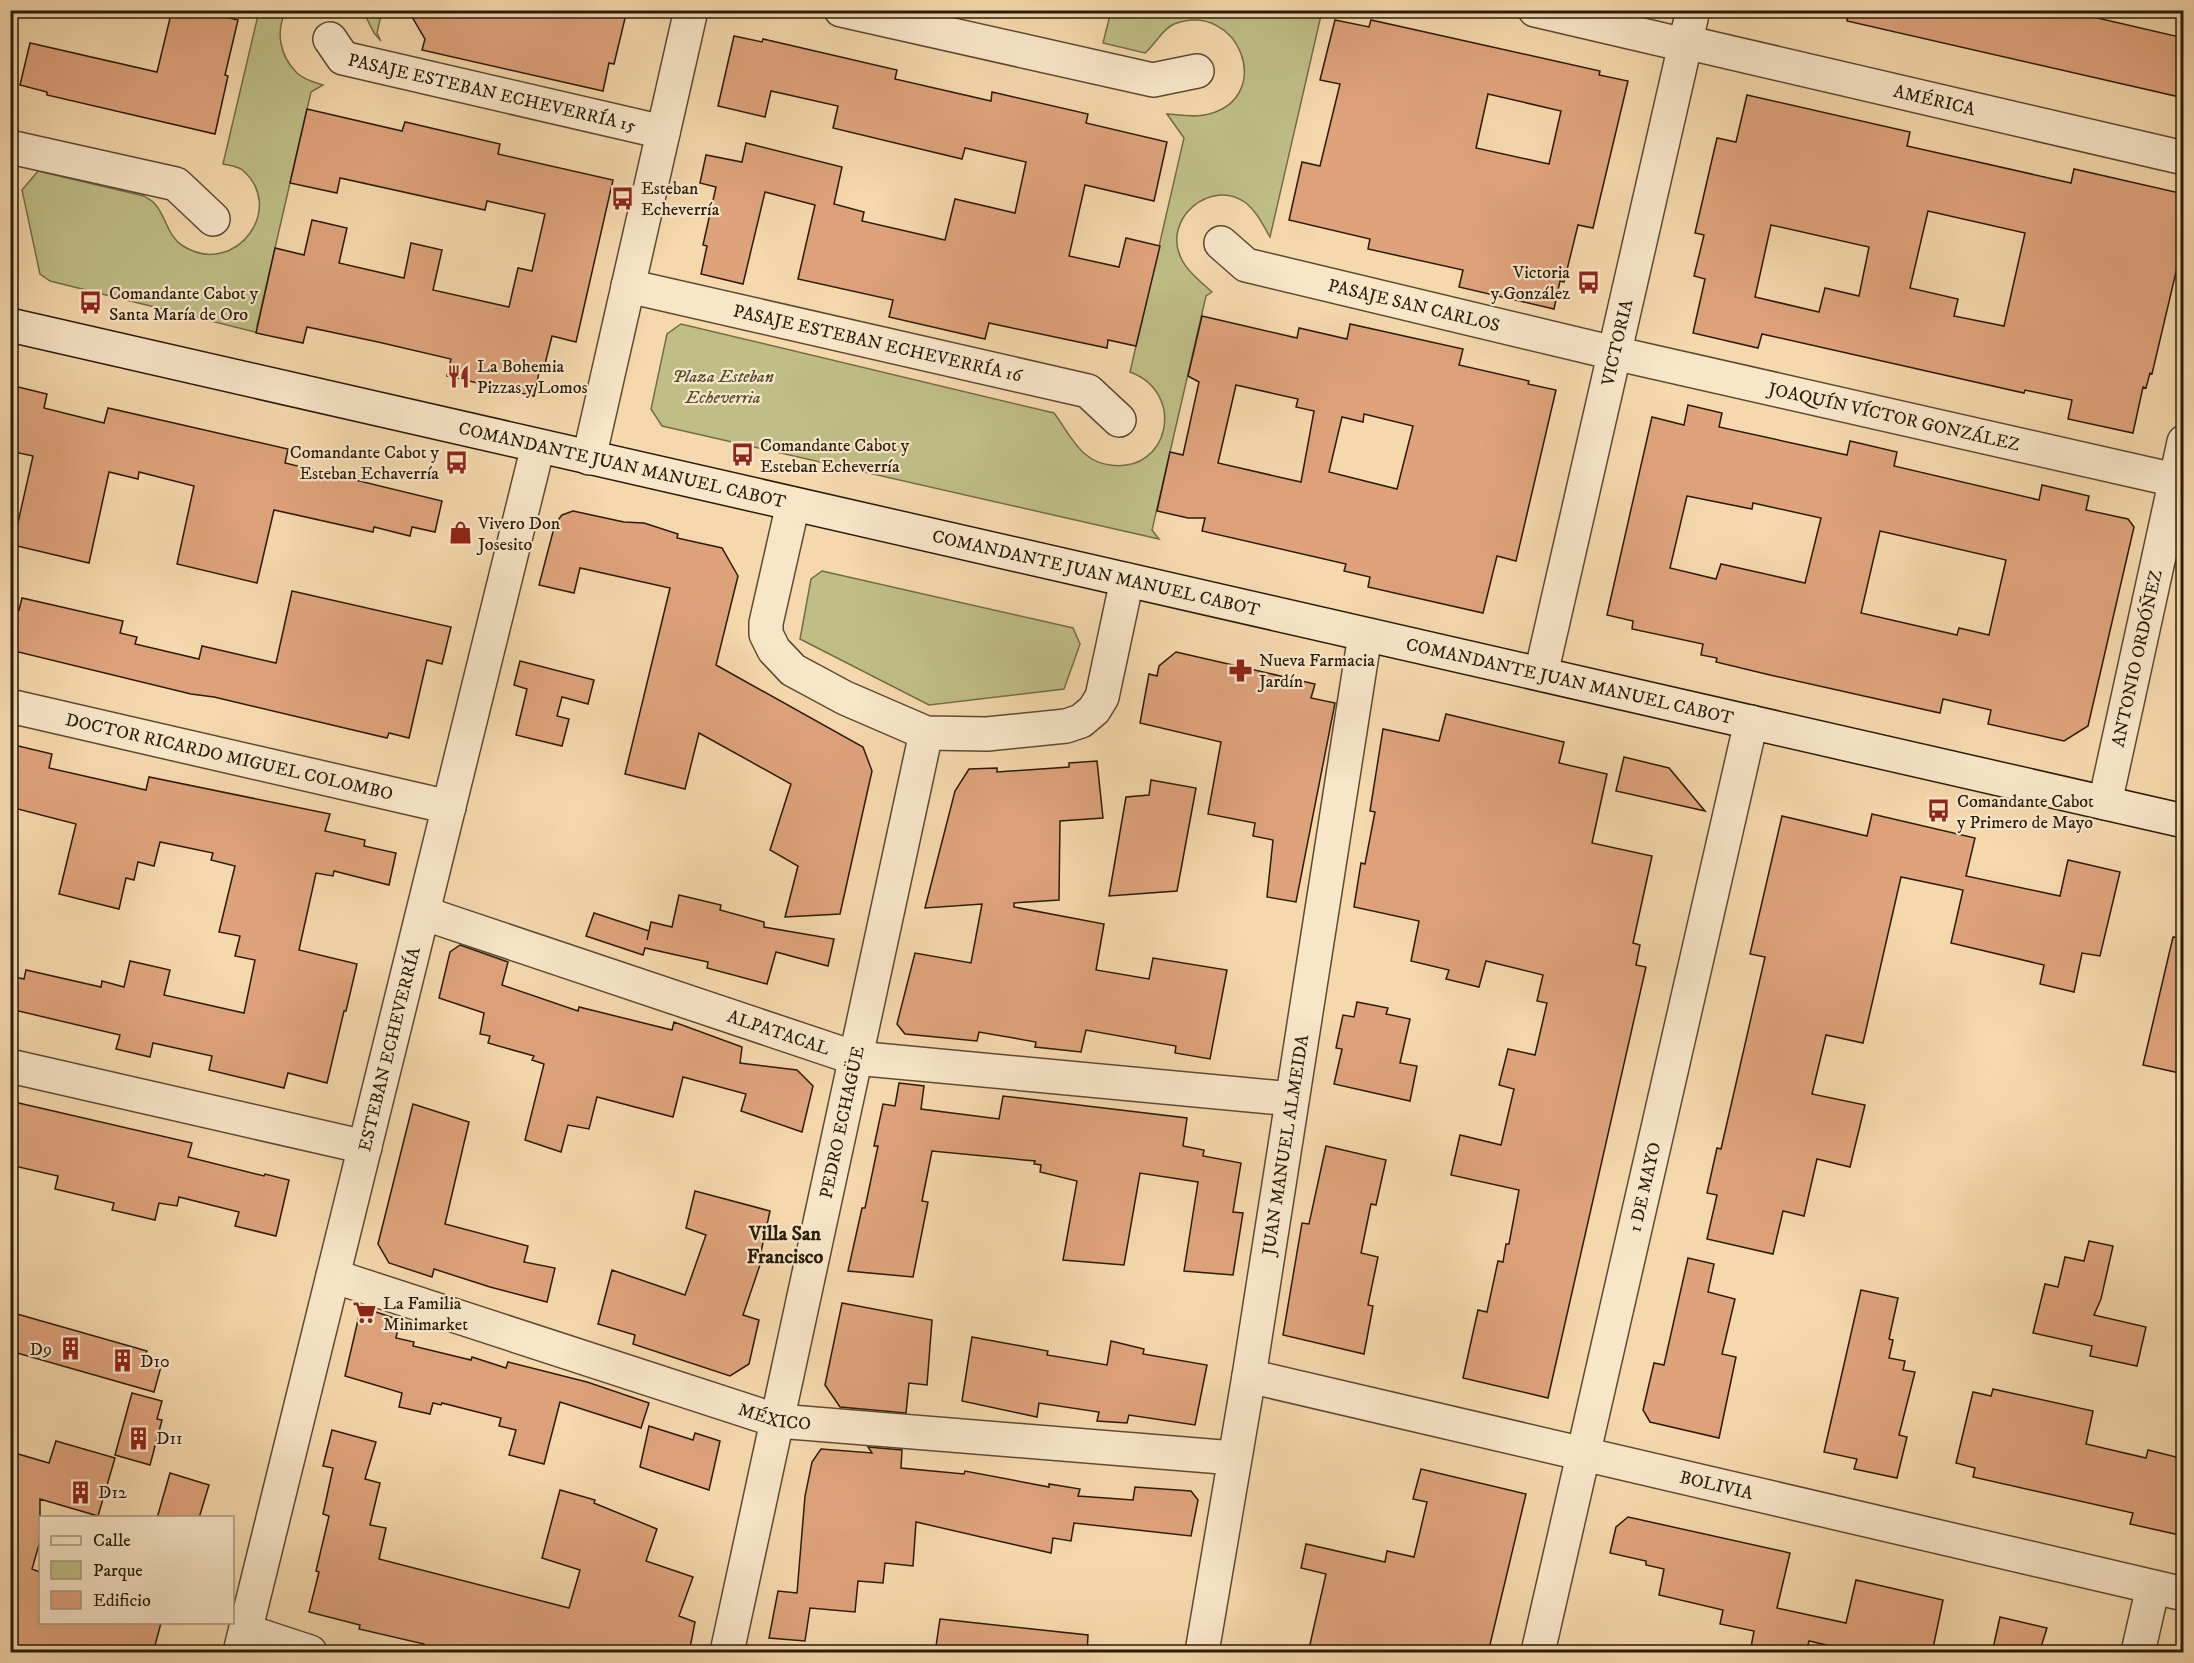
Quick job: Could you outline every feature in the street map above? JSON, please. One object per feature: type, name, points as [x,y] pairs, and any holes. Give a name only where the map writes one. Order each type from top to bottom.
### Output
[{"type":"street","points":[[589,458],[691,10]]},
{"type":"street","points":[[841,10],[1153,80],[1197,71]]},
{"type":"street","name":"AMÉRICA","points":[[1534,10],[2184,158]]},
{"type":"street","name":"VICTORIA","points":[[1541,674],[1693,10]]},
{"type":"street","name":"PASAJE ESTEBAN ECHEVERRÍA 15","points":[[330,39],[344,58],[663,132]]},
{"type":"street","points":[[10,147],[176,184],[213,219]]},
{"type":"street","name":"PASAJE SAN CARLOS","points":[[1221,243],[1246,264],[1614,353]]},
{"type":"street","name":"PASAJE ESTEBAN ECHEVERRÍA 16","points":[[628,286],[1088,391],[1119,420]]},
{"type":"street","name":"COMANDANTE JUAN MANUEL CABOT","points":[[11,324],[2184,821]]},
{"type":"street","name":"JOAQUÍN VÍCTOR GONZÁLEZ","points":[[1614,353],[2175,480]]},
{"type":"street","name":"ANTONIO ORDÓÑEZ","points":[[2105,803],[2184,442]]},
{"type":"street","name":"ESTEBAN ECHEVERRÍA","points":[[243,1642],[538,446]]},
{"type":"street","points":[[793,504],[766,623],[766,634],[774,651],[793,670],[834,692],[926,733],[987,734],[1066,726],[1081,721],[1094,710],[1102,697],[1127,580]]},
{"type":"street","name":"JUAN MANUEL ALMEIDA","points":[[1202,1653],[1249,1376],[1365,635]]},
{"type":"street","name":"DOCTOR RICARDO MIGUEL COLOMBO","points":[[10,706],[449,807]]},
{"type":"street","name":"1 DE MAYO","points":[[1538,1653],[1751,722]]},
{"type":"street","name":"PEDRO ECHAGÜE","points":[[727,1653],[926,733]]},
{"type":"street","name":"ALPATACAL","points":[[423,914],[855,1058],[1292,1099]]},
{"type":"street","points":[[10,1066],[365,1147]]},
{"type":"street","name":"MÉXICO","points":[[333,1276],[778,1421],[1234,1458]]},
{"type":"street","name":"BOLIVIA","points":[[1249,1376],[2168,1590]]},
{"type":"street","points":[[2138,1653],[2168,1590]]},
{"type":"street","points":[[243,1642],[310,1653]]},
{"type":"green space","points":[[259,11],[286,11],[280,35],[287,59],[300,75],[323,85],[311,92],[257,326],[263,334],[50,281],[40,274],[22,190],[38,171],[144,196],[159,209],[170,232],[178,242],[203,254],[221,253],[237,246],[250,234],[257,218],[259,201],[254,184],[241,169],[223,164]]},
{"type":"green space","points":[[363,11],[382,11],[377,33],[381,41],[374,33]]},
{"type":"green space","name":"Plaza Esteban Echeverria","points":[[1111,11],[1322,11],[1270,237],[1250,207],[1232,196],[1218,195],[1193,206],[1178,229],[1177,243],[1181,258],[1191,272],[1212,292],[1206,296],[1152,530],[1159,539],[662,426],[651,409],[667,334],[681,324],[1054,413],[1081,450],[1103,464],[1130,464],[1146,457],[1157,445],[1164,430],[1164,413],[1159,397],[1148,382],[1130,372],[1184,138],[1167,114],[1204,115],[1229,104],[1241,89],[1244,72],[1241,54],[1231,37],[1217,26],[1197,20],[1169,27],[1145,53],[1103,43]]},
{"type":"green space","points":[[822,571],[1073,628],[1080,644],[1064,689],[929,705],[800,639],[811,579]]},
{"type":"building","points":[[172,10],[196,10],[238,20],[225,75],[228,76],[215,134],[47,95],[47,92],[20,85],[30,43],[157,72]]},
{"type":"building","points":[[408,10],[627,10],[614,64],[609,63],[603,91],[422,50],[425,39]]},
{"type":"building","points":[[1848,10],[2063,10],[2184,38],[2184,98],[1847,21]]},
{"type":"building","points":[[1335,20],[1369,27],[1371,20],[1600,71],[1599,75],[1628,81],[1593,228],[1578,225],[1564,282],[1560,281],[1554,309],[1459,287],[1463,270],[1368,249],[1370,239],[1289,220],[1302,162],[1320,166],[1340,84],[1320,80]],"holes":[[[1488,94],[1561,111],[1549,164],[1476,148]]]},
{"type":"building","points":[[734,36],[762,42],[763,39],[897,70],[895,79],[991,101],[992,92],[1088,114],[1086,123],[1167,142],[1154,201],[1085,185],[1069,256],[1119,267],[1126,238],[1160,246],[1136,346],[1108,340],[1107,348],[989,323],[985,339],[889,317],[893,300],[798,279],[815,205],[765,192],[743,284],[701,274],[707,246],[703,245],[716,187],[700,183],[706,155],[742,162],[746,143],[842,167],[834,204],[864,212],[862,221],[945,240],[955,199],[1015,213],[1026,162],[965,148],[962,159],[833,128],[838,106],[771,91],[765,117],[718,106]]},
{"type":"building","points":[[1747,95],[1910,132],[1907,146],[2071,183],[2074,169],[2184,194],[2184,238],[2152,374],[2150,373],[2146,388],[2143,387],[2133,433],[2068,419],[2072,400],[2025,390],[2024,393],[1762,334],[1758,348],[1693,333],[1705,279],[1694,276],[1704,235],[1695,233],[1717,138],[1736,142]],"holes":[[[1928,211],[2025,233],[2004,326],[1954,316],[1958,299],[1910,288]],[[1771,225],[1869,247],[1859,296],[1825,288],[1819,312],[1755,297]]]},
{"type":"building","points":[[307,109],[402,131],[405,122],[500,144],[498,154],[613,180],[576,342],[552,336],[544,368],[540,368],[534,396],[447,376],[451,359],[378,342],[307,327],[303,343],[256,333],[275,248],[304,255],[312,220],[347,228],[339,263],[404,278],[411,243],[442,250],[433,290],[509,307],[518,268],[532,271],[545,214],[487,201],[485,210],[340,178],[337,193],[290,183]]},
{"type":"building","points":[[1202,316],[1297,338],[1299,328],[1347,339],[1350,324],[1463,349],[1459,365],[1529,381],[1528,384],[1556,390],[1516,561],[1497,556],[1483,613],[1368,587],[1370,577],[1344,571],[1346,564],[1202,531],[1205,518],[1188,518],[1157,511],[1170,452],[1183,455],[1199,382],[1188,376]],"holes":[[[1236,385],[1298,399],[1296,407],[1314,411],[1301,482],[1218,463]],[[1364,414],[1413,426],[1397,489],[1329,472],[1342,417],[1363,422]]]},
{"type":"building","points":[[10,385],[47,394],[44,408],[104,423],[108,408],[288,449],[285,463],[442,501],[435,532],[412,527],[410,536],[374,527],[373,532],[274,510],[257,583],[177,564],[194,486],[139,472],[138,479],[109,472],[89,563],[13,545],[33,456],[10,451]]},
{"type":"building","points":[[1688,405],[1722,413],[1719,427],[1847,455],[1850,441],[1897,452],[1894,466],[2039,500],[2042,485],[2089,496],[2086,510],[2128,519],[2134,527],[2088,726],[2064,741],[1988,724],[1991,710],[1943,699],[1940,713],[1770,675],[1716,662],[1717,658],[1701,655],[1703,644],[1632,629],[1633,621],[1607,615],[1652,417],[1684,425]],"holes":[[[1687,496],[1752,509],[1753,503],[1821,518],[1805,583],[1721,564],[1716,579],[1670,568]],[[1880,531],[2006,560],[1989,635],[1959,628],[1957,635],[1861,613]]]},
{"type":"building","points":[[573,511],[624,522],[644,523],[678,534],[677,538],[722,548],[738,576],[716,665],[863,747],[872,771],[840,914],[785,917],[798,866],[770,850],[791,784],[699,733],[685,789],[625,774],[670,588],[580,568],[574,593],[539,585],[555,524],[562,515]]},
{"type":"building","points":[[292,591],[451,627],[442,664],[427,660],[409,738],[389,733],[387,738],[10,650],[10,608],[19,610],[22,598],[123,621],[120,633],[137,637],[135,644],[199,659],[202,646],[276,663]]},
{"type":"building","points":[[1176,652],[1315,684],[1311,698],[1335,703],[1296,902],[1267,897],[1273,840],[1253,836],[1255,823],[1208,814],[1221,742],[1140,723],[1149,674],[1157,676],[1159,666]]},
{"type":"building","points":[[520,661],[594,680],[588,704],[562,697],[557,716],[569,719],[562,746],[516,735],[527,689],[514,685]]},
{"type":"building","points":[[1446,714],[1564,742],[1559,763],[1607,774],[1592,843],[1652,856],[1633,943],[1640,945],[1636,965],[1646,967],[1548,1398],[1463,1378],[1478,1310],[1487,1312],[1498,1261],[1503,1262],[1506,1244],[1509,1244],[1519,1190],[1451,1175],[1460,1135],[1501,1145],[1514,1089],[1499,1085],[1508,1049],[1535,1055],[1547,1003],[1537,1001],[1543,975],[1486,961],[1479,987],[1446,979],[1449,970],[1411,961],[1419,921],[1354,907],[1361,863],[1365,864],[1375,812],[1370,811],[1383,729],[1439,741]]},
{"type":"building","points":[[10,744],[52,754],[49,768],[146,790],[149,777],[330,814],[325,831],[365,840],[364,846],[396,853],[389,885],[334,871],[333,876],[316,873],[299,950],[357,964],[327,1083],[288,1073],[284,1088],[209,1070],[212,1056],[153,1043],[150,1057],[116,1049],[120,1035],[10,1009],[10,976],[24,979],[26,970],[101,987],[102,981],[124,987],[130,961],[170,970],[164,995],[244,1013],[255,960],[235,956],[240,936],[219,932],[235,866],[211,860],[213,853],[160,842],[154,866],[138,862],[134,880],[126,878],[119,909],[59,894],[76,824],[10,807]]},
{"type":"building","points":[[1624,757],[1669,768],[1705,811],[1616,791]]},
{"type":"building","points":[[1097,761],[1103,818],[1060,821],[1059,900],[1014,903],[1014,907],[1104,924],[1096,970],[1149,979],[1153,958],[1227,970],[1210,1059],[1175,1053],[1176,1046],[1086,1030],[1081,1052],[1035,1047],[1036,1042],[979,1032],[977,1041],[905,1034],[897,1024],[915,953],[971,963],[982,904],[925,908],[955,791],[969,769],[997,768],[997,772],[1069,767],[1069,763]]},
{"type":"building","points":[[1151,780],[1196,788],[1177,891],[1109,896],[1126,797],[1149,795]]},
{"type":"building","points":[[1872,814],[1975,838],[1966,876],[2060,896],[2068,860],[2120,872],[2100,956],[2082,953],[2074,992],[2040,984],[2044,965],[1951,943],[1963,890],[1901,877],[1863,1043],[1826,1035],[1812,1094],[1865,1105],[1850,1167],[1817,1159],[1804,1216],[1783,1211],[1773,1254],[1707,1239],[1717,1195],[1707,1193],[1717,1148],[1721,1149],[1765,957],[1750,954],[1782,816],[1867,836]]},
{"type":"building","points":[[679,895],[721,905],[720,910],[764,922],[764,927],[834,939],[828,966],[776,952],[767,984],[707,968],[708,962],[645,948],[643,955],[586,936],[594,913],[649,931],[651,922],[672,927]]},
{"type":"building","points":[[2173,937],[2184,938],[2184,1074],[2143,1065]]},
{"type":"building","points":[[460,945],[508,962],[502,985],[578,1011],[579,1007],[672,1030],[674,1022],[742,1047],[740,1063],[797,1070],[813,1086],[802,1132],[741,1111],[746,1094],[683,1077],[673,1117],[597,1097],[589,1129],[568,1125],[561,1152],[525,1140],[544,1064],[532,1060],[534,1056],[488,1043],[490,1036],[480,1034],[484,1013],[439,998],[450,952]]},
{"type":"building","points":[[1357,1002],[1388,1008],[1386,1014],[1410,1019],[1400,1063],[1417,1066],[1410,1101],[1334,1084],[1342,1049],[1336,1048],[1343,1015],[1354,1017]]},
{"type":"building","points":[[899,1083],[924,1086],[921,1109],[999,1119],[1003,1096],[1187,1118],[1183,1146],[1204,1150],[1203,1156],[1241,1163],[1233,1212],[1243,1213],[1233,1275],[1184,1271],[1198,1182],[1140,1173],[1124,1265],[1063,1260],[1077,1181],[1040,1172],[1041,1165],[1034,1164],[1035,1161],[932,1151],[922,1201],[928,1202],[913,1277],[848,1271],[862,1208],[865,1208],[878,1146],[874,1146],[883,1104],[895,1106]]},
{"type":"building","points":[[10,1101],[192,1143],[188,1157],[289,1180],[276,1236],[235,1226],[239,1212],[179,1197],[177,1206],[159,1203],[155,1220],[112,1210],[114,1203],[55,1189],[58,1176],[10,1165]]},
{"type":"building","points":[[413,1104],[469,1122],[445,1224],[528,1246],[524,1262],[555,1268],[547,1302],[434,1269],[432,1277],[389,1263],[378,1244]]},
{"type":"building","points":[[1326,1146],[1386,1160],[1376,1205],[1371,1204],[1361,1253],[1378,1257],[1368,1305],[1373,1306],[1364,1354],[1283,1335],[1302,1223],[1309,1224]]},
{"type":"building","points":[[695,1191],[770,1211],[761,1252],[764,1253],[743,1315],[759,1320],[749,1364],[730,1376],[633,1344],[635,1335],[598,1324],[612,1270],[685,1295],[706,1235],[686,1228]]},
{"type":"building","points":[[2089,1241],[2113,1246],[2101,1299],[2094,1315],[2146,1327],[2137,1366],[2090,1356],[2092,1346],[2033,1333],[2045,1284],[2058,1287],[2065,1257],[2084,1261]]},
{"type":"building","points":[[1688,1258],[1714,1264],[1708,1292],[1735,1299],[1722,1354],[1736,1357],[1719,1438],[1650,1422],[1643,1410],[1654,1363],[1664,1365]]},
{"type":"building","points":[[1861,1290],[1898,1298],[1889,1339],[1893,1340],[1889,1358],[1905,1361],[1903,1370],[1915,1372],[1899,1435],[1907,1437],[1897,1478],[1854,1469],[1857,1459],[1824,1452]]},
{"type":"building","points":[[842,1303],[932,1320],[927,1385],[909,1383],[906,1413],[840,1407],[825,1385]]},
{"type":"building","points":[[361,1307],[400,1320],[396,1338],[414,1342],[413,1346],[471,1360],[472,1357],[506,1368],[508,1362],[587,1382],[649,1403],[641,1428],[560,1402],[544,1464],[509,1455],[516,1430],[499,1426],[501,1418],[442,1403],[441,1405],[433,1403],[430,1414],[399,1407],[402,1393],[345,1376]]},
{"type":"building","points":[[10,1312],[147,1351],[145,1358],[162,1363],[154,1392],[10,1351]]},
{"type":"building","points":[[972,1337],[1048,1351],[1047,1355],[1107,1365],[1111,1341],[1144,1349],[1143,1354],[1207,1365],[1195,1425],[1129,1415],[1127,1423],[1097,1421],[1099,1412],[1039,1403],[1037,1417],[962,1401]]},
{"type":"building","points":[[1993,1389],[2093,1411],[2086,1444],[2146,1458],[2148,1450],[2184,1459],[2184,1536],[2130,1524],[2133,1513],[1973,1477],[1975,1468],[1956,1463],[1973,1392],[1991,1396]]},
{"type":"building","name":"D11","points":[[132,1393],[162,1401],[157,1419],[162,1420],[150,1465],[115,1455]]},
{"type":"building","points":[[649,1426],[693,1440],[695,1433],[720,1441],[709,1490],[640,1467]]},
{"type":"building","points":[[332,1430],[376,1442],[365,1479],[380,1483],[370,1525],[386,1528],[379,1559],[569,1608],[580,1570],[542,1558],[560,1490],[595,1500],[594,1503],[657,1529],[646,1561],[693,1577],[679,1616],[695,1622],[689,1653],[421,1653],[424,1644],[359,1629],[360,1625],[309,1612],[329,1516],[323,1514],[333,1468],[323,1466]]},
{"type":"building","points":[[56,1441],[115,1458],[98,1516],[40,1499],[39,1544],[32,1569],[39,1572],[39,1624],[161,1624],[153,1653],[10,1653],[10,1457],[16,1459],[18,1454],[49,1463]]},
{"type":"building","points":[[868,1447],[902,1450],[901,1468],[964,1474],[965,1471],[1049,1487],[1049,1484],[1080,1489],[1078,1496],[1133,1500],[1135,1487],[1191,1491],[1198,1500],[1191,1536],[1074,1523],[1071,1541],[1053,1538],[1051,1553],[916,1522],[913,1566],[885,1563],[883,1583],[858,1581],[855,1612],[810,1608],[805,1641],[769,1638],[778,1591],[797,1593],[805,1496],[812,1462],[821,1449],[872,1453]]},
{"type":"building","points":[[1421,1469],[1526,1494],[1488,1653],[1308,1653],[1326,1574],[1301,1568],[1306,1544],[1385,1562],[1387,1551],[1414,1557],[1427,1502],[1413,1499]]},
{"type":"building","points":[[170,1473],[209,1485],[200,1516],[158,1516]]},
{"type":"building","points":[[1628,1517],[1790,1553],[1777,1608],[1846,1623],[1856,1580],[1943,1600],[1932,1653],[1861,1653],[1809,1641],[1806,1653],[1776,1653],[1751,1647],[1754,1631],[1720,1624],[1723,1610],[1659,1595],[1664,1569],[1646,1565],[1646,1561],[1610,1553],[1616,1527]]},
{"type":"building","points":[[2000,1617],[2047,1628],[2039,1653],[1992,1653]]},
{"type":"building","points":[[940,1619],[1088,1635],[1087,1653],[935,1653]]},
{"type":"place","name":"Esteban Echeverría","points":[[623,198]]},
{"type":"place","name":"Victoria y González","points":[[1588,282]]},
{"type":"place","name":"Comandante Cabot y Santa María de Oro","points":[[91,303]]},
{"type":"place","name":"La Bohemia Pizzas y Lomos","points":[[459,376]]},
{"type":"place","name":"Comandante Cabot y Esteban Echeverría","points":[[742,455]]},
{"type":"place","name":"Comandante Cabot y Esteban Echaverría","points":[[457,462]]},
{"type":"place","name":"Vivero Don Josesito","points":[[460,533]]},
{"type":"place","name":"Nueva Farmacia Jardín","points":[[1241,670]]},
{"type":"place","name":"Comandante Cabot y Primero de Mayo","points":[[1939,811]]},
{"type":"place","name":"La Familia Minimarket","points":[[365,1313]]},
{"type":"place","name":"D9","points":[[70,1349]]},
{"type":"place","name":"D10","points":[[122,1361]]},
{"type":"place","name":"D11","points":[[138,1438]]},
{"type":"place","name":"D12","points":[[80,1492]]},
{"type":"district","name":"Villa San Francisco","points":[[785,1244]]}]
